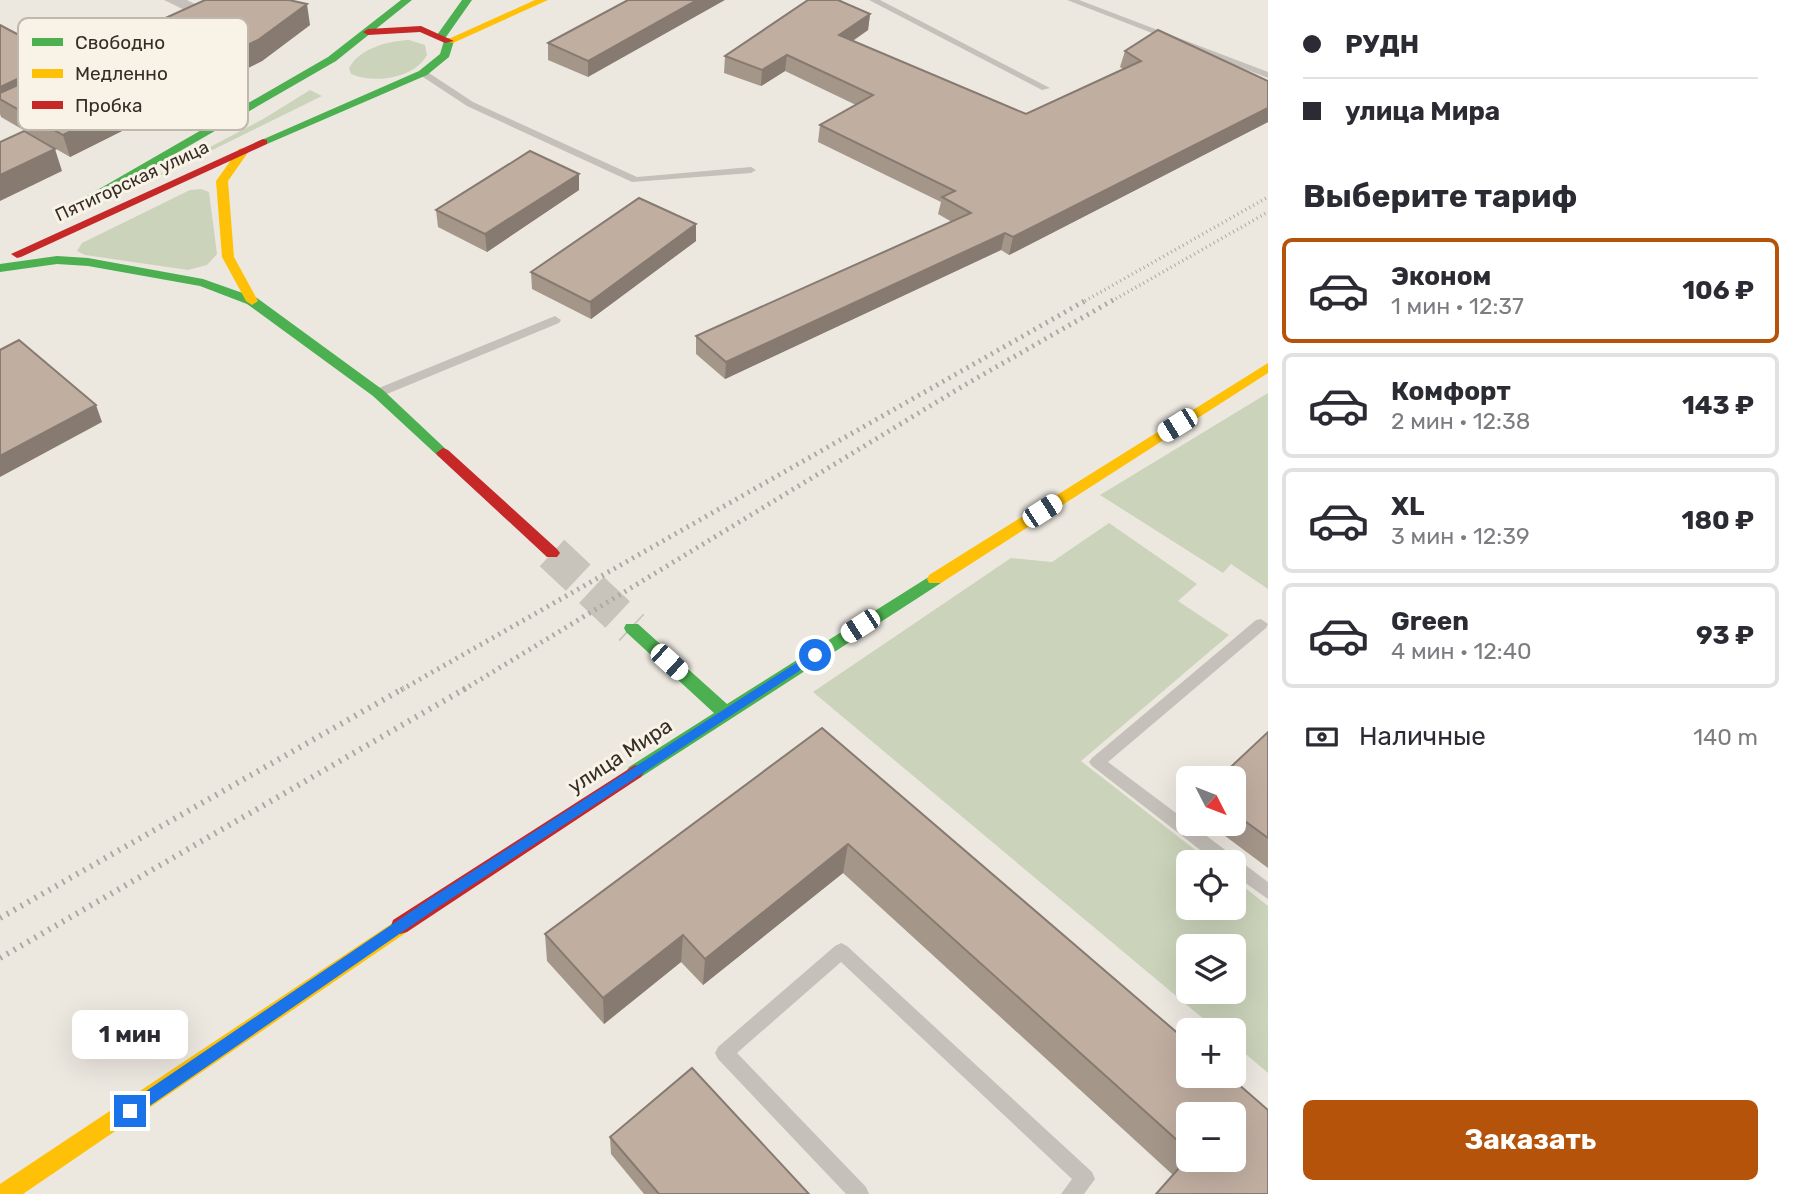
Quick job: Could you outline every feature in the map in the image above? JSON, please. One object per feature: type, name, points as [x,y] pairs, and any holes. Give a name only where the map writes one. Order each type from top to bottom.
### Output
[{"type":"street","points":[[172,0],[205,13]]},
{"type":"street","name":"Пятигорская улица","points":[[248,108],[332,59],[407,0]]},
{"type":"street","points":[[368,32],[400,28],[445,38],[509,17],[543,0]]},
{"type":"street","points":[[423,74],[445,55],[445,38],[466,2],[472,12],[486,17],[509,17]]},
{"type":"street","points":[[194,18],[222,4]]},
{"type":"street","points":[[332,59],[331,68],[336,76]]},
{"type":"street","name":"Пятигорская улица","points":[[0,259],[423,74]]},
{"type":"street","points":[[353,86],[377,92]]},
{"type":"street","name":"Пятигорская улица","points":[[0,259],[69,211],[209,130]]},
{"type":"street","points":[[243,151],[222,181],[228,257],[252,301]]},
{"type":"street","points":[[0,268],[57,260],[88,262],[203,284],[252,301],[379,393],[552,553]]},
{"type":"street","name":"улица Мира","points":[[4,1194],[435,902],[724,713],[1268,367]]},
{"type":"street","points":[[632,628],[724,713]]},
{"type":"lane","points":[[873,0],[1045,88]]},
{"type":"lane","points":[[1071,0],[1268,75]]},
{"type":"lane","points":[[423,74],[470,104],[636,180],[751,170]]},
{"type":"lane","points":[[379,393],[555,320]]},
{"type":"lane","points":[[1213,850],[1097,762],[1261,624]]},
{"type":"lane","points":[[1246,875],[1268,892]]},
{"type":"lane","points":[[859,1194],[724,1053],[841,951],[1085,1179],[1071,1194]]},
{"type":"green space","points":[[409,40],[425,45],[427,55],[413,70],[381,79],[351,74],[349,68],[360,55],[384,44]]},
{"type":"green space","points":[[310,90],[322,96],[97,207],[242,130],[248,130],[248,127]]},
{"type":"green space","points":[[201,189],[209,192],[217,254],[207,265],[188,270],[85,255],[77,251],[82,243],[190,190]]},
{"type":"green space","points":[[1268,393],[1268,589],[1231,564],[1223,573],[1100,495]]},
{"type":"green space","points":[[1109,523],[1197,584],[1178,601],[1229,635],[1081,761],[1195,850],[1176,850],[1176,920],[1246,920],[1246,889],[1268,906],[1268,1073],[1246,1054],[1246,1018],[1202,1018],[1186,1004],[1246,1004],[1246,934],[1176,934],[1176,996],[813,692],[1011,558],[1052,562]]},
{"type":"building","points":[[205,0],[289,0],[307,4],[248,45],[248,18],[165,18]]},
{"type":"building","points":[[628,0],[697,0],[588,61],[548,43]]},
{"type":"building","points":[[808,0],[838,0],[870,14],[839,35],[1026,114],[1141,61],[1125,51],[1158,30],[1268,81],[1268,108],[1013,237],[1005,233],[726,362],[696,336],[971,213],[942,197],[955,191],[820,125],[873,95],[787,55],[762,70],[725,56]]},
{"type":"building","points":[[0,25],[18,35],[18,79],[0,87]]},
{"type":"building","points":[[18,85],[18,109],[0,99],[0,93]]},
{"type":"building","points":[[54,130],[73,130],[63,135]]},
{"type":"building","points":[[24,131],[55,149],[0,175],[0,142]]},
{"type":"building","points":[[530,151],[579,174],[485,234],[436,210]]},
{"type":"building","points":[[639,198],[696,224],[590,302],[531,272]]},
{"type":"building","points":[[19,340],[96,405],[0,456],[0,350]]},
{"type":"building","points":[[822,728],[1176,1032],[1176,1088],[1243,1088],[1268,1110],[1268,1194],[1156,1194],[1176,1172],[1246,1172],[1246,1102],[1176,1102],[1176,1139],[848,844],[705,959],[683,935],[603,998],[545,934]]},
{"type":"building","points":[[1268,732],[1268,838],[1246,822],[1246,766],[1232,766]]},
{"type":"building","points":[[692,1068],[809,1194],[659,1194],[610,1137]]},
{"type":"tunnel","points":[[552,553],[632,628]]},
{"type":"railway","points":[[1085,301],[1268,197]]},
{"type":"railway","points":[[1112,301],[1268,212]]},
{"type":"railway","points":[[401,690],[1088,299]]},
{"type":"railway","points":[[463,690],[963,386],[1115,299]]},
{"type":"railway","points":[[0,918],[404,688]]},
{"type":"railway","points":[[0,958],[466,688]]},
{"type":"traffic: fast","points":[[248,107],[332,59],[407,0]]},
{"type":"traffic: fast","points":[[442,35],[467,0]]},
{"type":"traffic: fast","points":[[263,142],[423,73],[445,55],[449,41]]},
{"type":"traffic: fast","points":[[93,196],[208,130]]},
{"type":"traffic: fast","points":[[0,268],[57,260],[88,262],[203,283],[252,301],[378,393],[443,453]]},
{"type":"traffic: fast","points":[[635,772],[935,579]]},
{"type":"traffic: fast","points":[[632,628],[725,713]]},
{"type":"traffic: slow","points":[[449,41],[543,0]]},
{"type":"traffic: slow","points":[[243,151],[222,181],[228,257],[252,301]]},
{"type":"traffic: slow","points":[[935,579],[1268,367]]},
{"type":"traffic: slow","points":[[4,1194],[400,926]]},
{"type":"traffic: jam","points":[[368,32],[421,29],[449,41]]},
{"type":"traffic: jam","points":[[17,254],[263,142]]},
{"type":"traffic: jam","points":[[443,453],[552,553]]},
{"type":"traffic: jam","points":[[400,926],[635,772]]},
{"type":"route","points":[[130,1111],[435,902],[815,655]]}]
